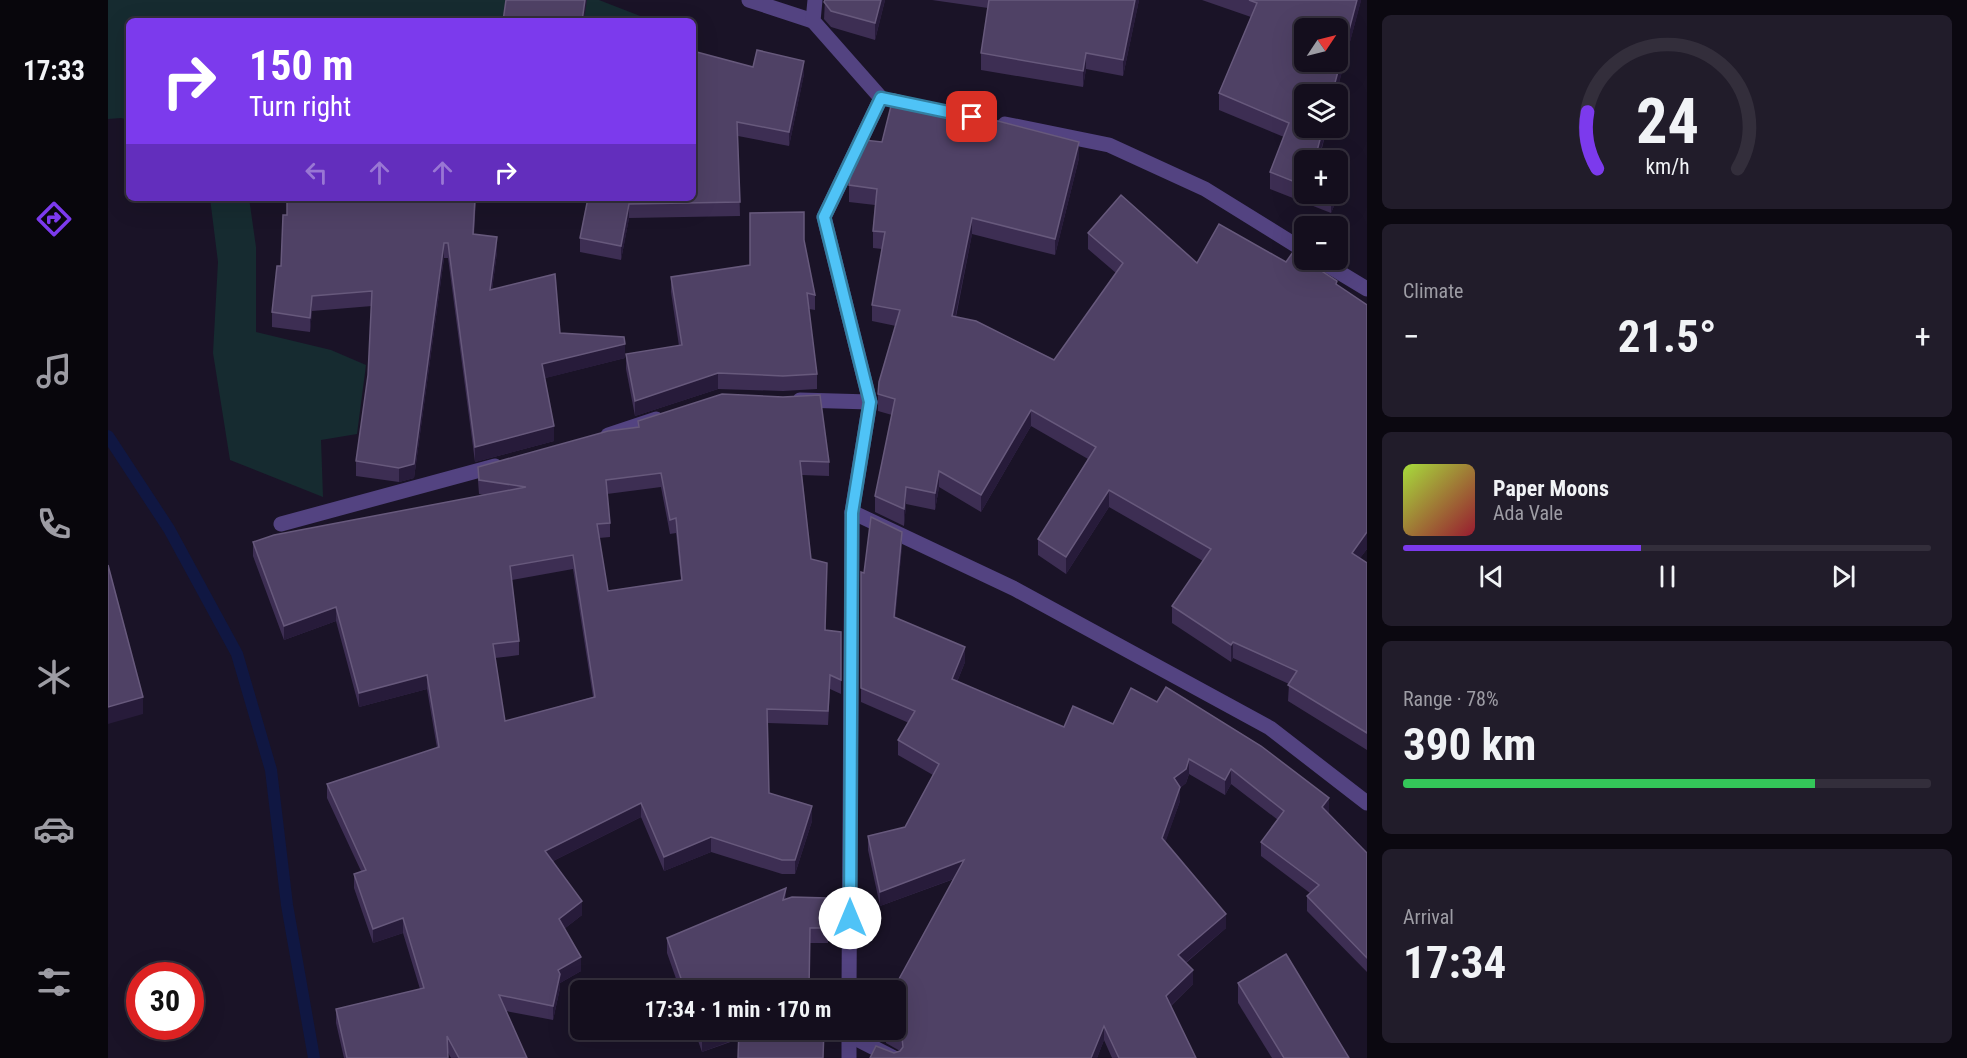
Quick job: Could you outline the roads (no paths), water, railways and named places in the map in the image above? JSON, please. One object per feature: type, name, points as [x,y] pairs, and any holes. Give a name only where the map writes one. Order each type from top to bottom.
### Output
[{"type":"street","points":[[749,0],[813,21],[887,99],[824,217],[870,402],[852,513],[849,980]]},
{"type":"street","points":[[813,21],[815,0]]},
{"type":"street","points":[[995,122],[1109,145],[1205,189],[1294,244]]},
{"type":"street","points":[[1336,270],[1367,289]]},
{"type":"street","points":[[783,401],[815,399],[870,402]]},
{"type":"street","points":[[590,441],[667,416]]},
{"type":"street","points":[[281,524],[510,462]]},
{"type":"street","points":[[852,513],[1015,589],[1270,728],[1367,803]]},
{"type":"street","points":[[849,1040],[849,1058]]},
{"type":"street","points":[[863,1040],[894,1058]]},
{"type":"waterway","points":[[108,436],[169,529],[237,654],[271,770],[287,905],[314,1058]]}]
